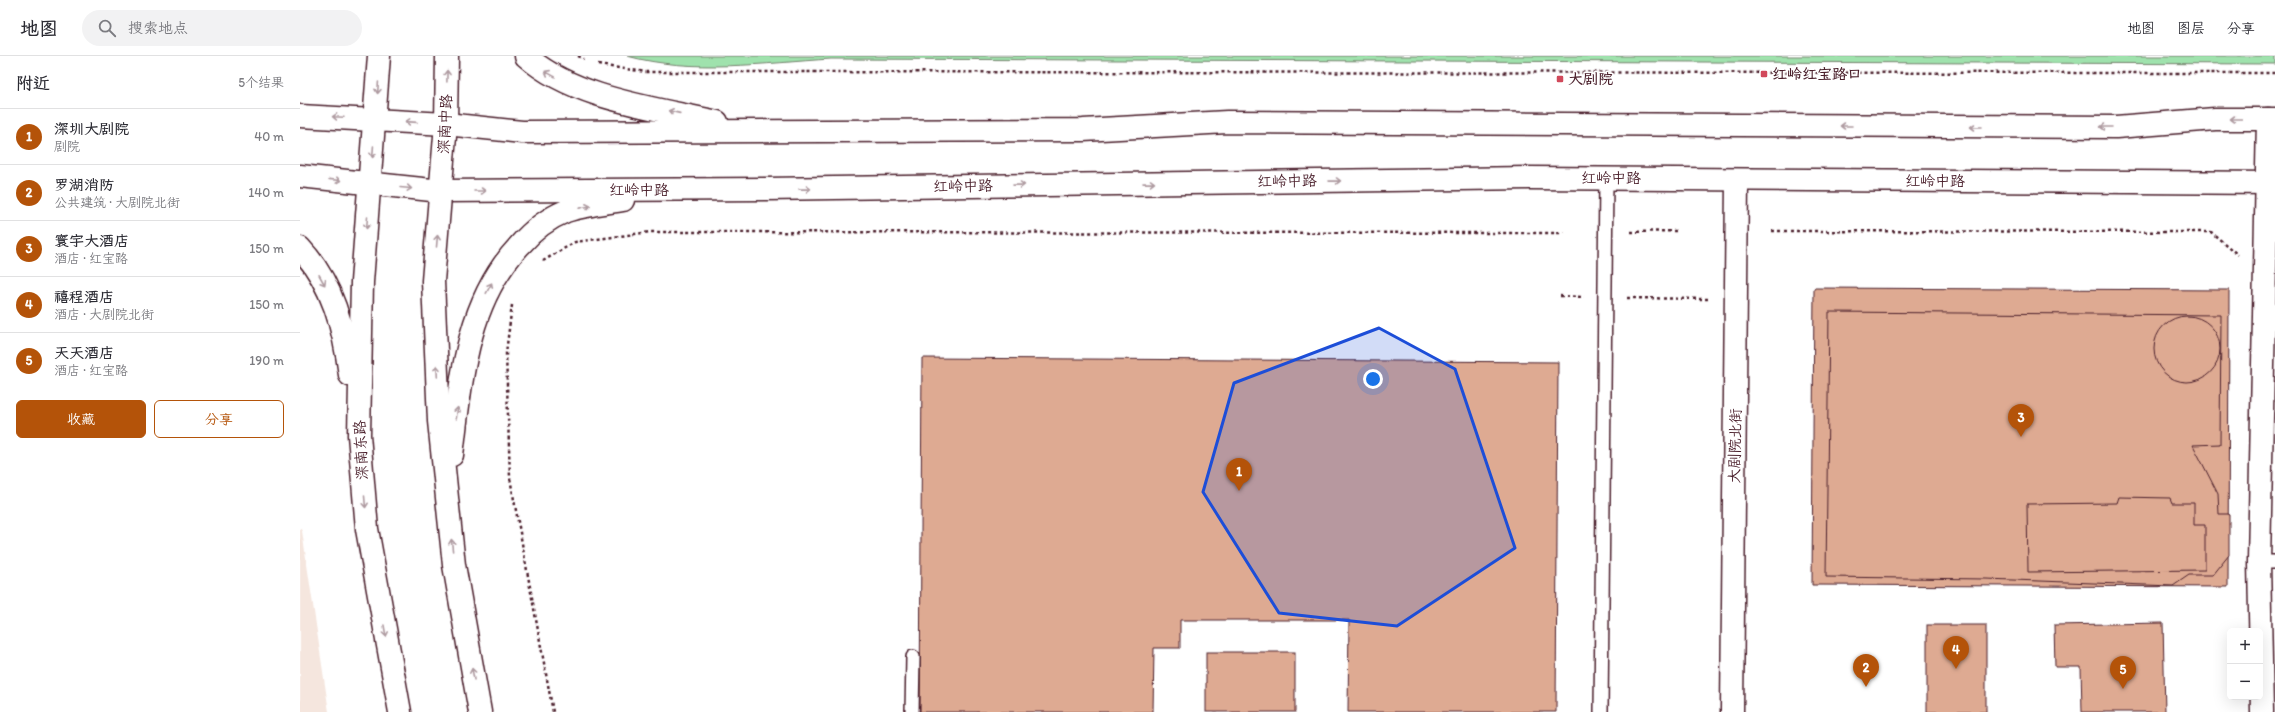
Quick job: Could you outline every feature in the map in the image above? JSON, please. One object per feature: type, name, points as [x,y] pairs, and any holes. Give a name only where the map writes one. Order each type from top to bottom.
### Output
[{"type":"main road","points":[[370,184],[379,56]]},
{"type":"main road","name":"深南中路","points":[[441,191],[446,124],[447,56]]},
{"type":"main road","points":[[526,56],[544,70],[585,90],[620,100],[753,130]]},
{"type":"main road","points":[[300,116],[446,124],[522,132],[1083,130],[1226,122],[2116,127],[2215,119],[2271,119],[2267,562],[2262,712]]},
{"type":"main road","name":"红岭中路","points":[[300,176],[441,191],[766,189],[1606,178],[2271,183]]},
{"type":"main road","name":"大剧院北街","points":[[1732,712],[1737,180]]},
{"type":"main road","name":"深南东路","points":[[370,184],[362,282],[359,436],[367,529],[400,712]]},
{"type":"main road","points":[[447,493],[458,407],[467,353],[476,316],[489,287],[507,259],[528,235],[552,218],[567,211],[605,203],[646,197],[766,189]]},
{"type":"main road","points":[[441,191],[433,281],[439,421],[454,565],[480,712]]},
{"type":"main road","points":[[300,248],[322,279],[336,309],[347,351],[359,436]]},
{"type":"lane","points":[[1601,712],[1606,178]]},
{"type":"lane","points":[[912,712],[913,657]]},
{"type":"path","points":[[578,56],[589,62]]},
{"type":"path","points":[[595,64],[646,72],[2275,73]]},
{"type":"path","points":[[1772,231],[2211,232],[2239,255]]},
{"type":"path","points":[[538,267],[543,261],[575,242],[650,232],[1564,233]]},
{"type":"path","points":[[1631,232],[1676,232]]},
{"type":"path","points":[[1560,296],[1708,299]]},
{"type":"path","points":[[513,298],[506,353],[510,478],[553,712]]},
{"type":"highlighted area","points":[[1379,328],[1455,369],[1515,548],[1397,626],[1279,613],[1203,492],[1234,383]]},
{"type":"shaded area","points":[[300,528],[302,531],[329,712],[300,712]]},
{"type":"green space","points":[[627,56],[2275,56],[2275,64],[831,59],[754,65],[703,66],[677,65]]},
{"type":"building","points":[[1814,288],[2229,290],[2228,587],[1812,585]]},
{"type":"building","points":[[1829,312],[2221,315],[2220,444],[2193,445],[2218,494],[2219,514],[2229,514],[2229,555],[2213,575],[2189,575],[2173,586],[1986,579],[1826,577]]},
{"type":"building","points":[[2187,316],[2200,319],[2210,326],[2217,336],[2220,349],[2217,362],[2210,372],[2200,379],[2187,382],[2174,379],[2164,372],[2157,362],[2154,349],[2157,336],[2164,326],[2174,319]]},
{"type":"building","points":[[922,358],[1558,362],[1556,712],[1348,712],[1349,620],[1180,620],[1180,648],[1154,648],[1153,712],[920,712]]},
{"type":"building","points":[[2119,497],[2170,498],[2172,503],[2194,503],[2194,525],[2205,525],[2205,570],[2028,572],[2027,504],[2117,503]]},
{"type":"building","points":[[2163,623],[2165,712],[2082,712],[2081,667],[2055,667],[2054,625]]},
{"type":"building","points":[[1927,625],[1986,625],[1986,712],[1927,712]]},
{"type":"building","points":[[1206,652],[1295,652],[1295,712],[1206,712]]},
{"type":"place","name":"红岭红宝路口","points":[[1764,74]]},
{"type":"place","name":"大剧院","points":[[1560,79]]},
{"type":"place","name":"寰宇大酒店","points":[[2021,437]]},
{"type":"place","name":"深圳大剧院","points":[[1239,491]]},
{"type":"place","name":"禧程酒店","points":[[1956,669]]},
{"type":"place","name":"罗湖消防","points":[[1866,687]]},
{"type":"place","name":"天天酒店","points":[[2123,689]]}]
